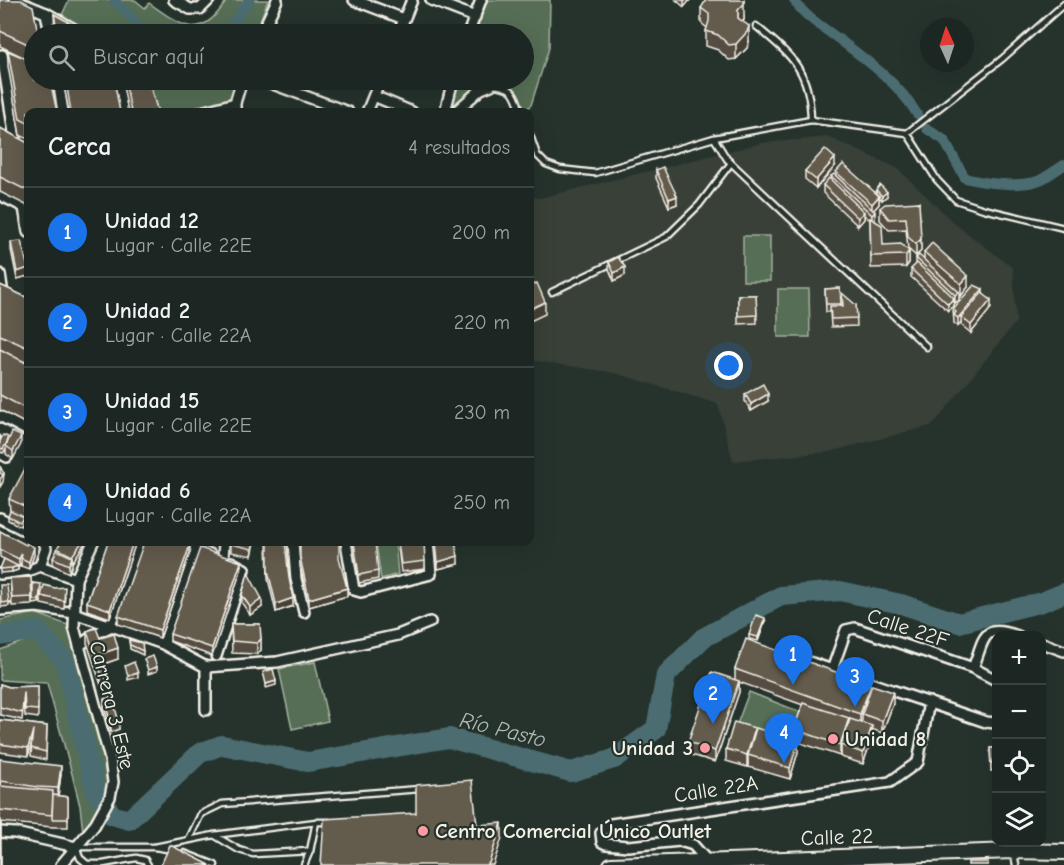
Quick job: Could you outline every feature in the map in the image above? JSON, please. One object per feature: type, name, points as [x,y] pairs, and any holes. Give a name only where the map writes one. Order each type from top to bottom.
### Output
[{"type":"main road","name":"Calle 22","points":[[611,865],[1015,858],[1064,852]]},
{"type":"street","points":[[14,0],[65,24]]},
{"type":"street","points":[[174,0],[189,9],[200,9],[209,0]]},
{"type":"street","points":[[265,24],[277,0]]},
{"type":"street","points":[[354,0],[404,19]]},
{"type":"street","points":[[402,24],[412,0]]},
{"type":"street","points":[[431,0],[475,16]]},
{"type":"street","points":[[472,24],[481,0]]},
{"type":"street","points":[[46,13],[48,24]]},
{"type":"street","points":[[1,55],[13,60]]},
{"type":"street","points":[[1,55],[15,139]]},
{"type":"street","points":[[59,90],[62,108]]},
{"type":"street","points":[[119,90],[122,108]]},
{"type":"street","points":[[235,108],[240,90]]},
{"type":"street","points":[[289,90],[337,108]]},
{"type":"street","points":[[369,108],[376,90]]},
{"type":"street","points":[[446,108],[450,90]]},
{"type":"street","points":[[460,108],[480,90]]},
{"type":"street","points":[[374,96],[402,108]]},
{"type":"street","points":[[0,195],[24,207]]},
{"type":"street","points":[[0,274],[5,295]]},
{"type":"street","points":[[0,416],[24,429]]},
{"type":"street","points":[[0,518],[24,530]]},
{"type":"street","points":[[40,566],[45,554],[45,546]]},
{"type":"street","name":"Carrera 3 Este","points":[[61,865],[94,826],[110,797],[113,772],[74,627],[76,579],[91,546]]},
{"type":"street","points":[[79,646],[94,634],[111,625],[139,546]]},
{"type":"street","points":[[180,546],[223,558],[243,569],[216,656]]},
{"type":"street","points":[[223,558],[224,546]]},
{"type":"street","points":[[294,546],[295,571],[304,612]]},
{"type":"street","points":[[347,546],[354,590],[361,592],[431,574],[428,546]]},
{"type":"street","points":[[165,640],[196,551]]},
{"type":"street","points":[[0,574],[30,570],[40,566],[76,579]]},
{"type":"street","points":[[0,610],[37,607],[74,613],[163,645],[206,668],[277,662],[398,635],[430,622]]},
{"type":"street","name":"Calle 22F","points":[[832,670],[846,630],[855,628],[973,668],[992,678]]},
{"type":"street","points":[[973,668],[987,634],[993,630],[1004,631]]},
{"type":"street","points":[[1046,645],[1064,651]]},
{"type":"street","points":[[781,653],[992,722]]},
{"type":"street","points":[[206,668],[206,710]]},
{"type":"street","name":"Calle 22A","points":[[709,863],[693,845],[680,841],[628,846],[606,844],[602,842],[601,833],[611,824],[890,782],[918,762],[929,702]]},
{"type":"street","points":[[0,832],[15,833],[76,847]]},
{"type":"lane","points":[[534,146],[537,155],[546,164],[560,169],[595,173],[714,138],[811,120],[908,133],[1002,59],[1064,4]]},
{"type":"lane","points":[[756,26],[785,50],[802,73],[809,89],[811,120]]},
{"type":"lane","points":[[511,90],[515,92],[520,108]]},
{"type":"lane","points":[[908,133],[937,180],[956,200],[1064,228]]},
{"type":"lane","points":[[714,138],[731,163],[927,347]]},
{"type":"lane","points":[[552,292],[666,237],[699,205],[731,163]]},
{"type":"lane","points":[[189,839],[201,814],[222,804],[423,789]]},
{"type":"lane","points":[[148,865],[143,858],[87,864],[80,858],[76,847],[155,847],[214,835],[316,822],[338,822]]},
{"type":"lane","points":[[304,865],[310,851],[316,822]]},
{"type":"lane","points":[[214,835],[239,850],[253,854],[310,851]]},
{"type":"lane","points":[[155,847],[196,857],[215,865]]},
{"type":"lane","points":[[127,861],[132,865]]},
{"type":"shaded area","points":[[828,137],[897,168],[954,223],[1013,268],[1016,322],[933,425],[829,452],[733,461],[718,404],[615,373],[534,361],[534,197],[540,198],[762,143]]},
{"type":"green space","points":[[69,0],[135,0],[145,8],[149,3],[184,24],[76,24],[62,15]]},
{"type":"green space","points":[[227,0],[268,0],[259,24],[204,24],[217,13]]},
{"type":"green space","points":[[485,0],[550,0],[549,48],[531,105],[527,108],[524,108],[519,99],[508,90],[534,90],[534,24],[477,24]]},
{"type":"green space","points":[[152,90],[234,90],[228,108],[156,108]]},
{"type":"green space","points":[[444,90],[479,90],[457,108],[440,108]]},
{"type":"green space","points":[[743,236],[770,236],[770,281],[743,281]]},
{"type":"green space","points":[[778,289],[809,289],[810,337],[778,337]]},
{"type":"green space","points":[[377,546],[395,546],[398,574],[381,579]]},
{"type":"green space","points":[[35,613],[68,625],[76,644],[110,765],[107,792],[99,789],[71,661],[40,626],[0,632],[0,620]]},
{"type":"green space","points":[[38,636],[65,668],[74,717],[95,800],[100,807],[94,820],[83,832],[80,806],[47,683],[0,680],[0,650]]},
{"type":"green space","points":[[315,662],[328,721],[292,729],[279,669]]},
{"type":"green space","points":[[749,692],[800,712],[788,744],[736,727]]},
{"type":"building","points":[[0,0],[21,0],[33,6],[36,24],[24,24],[24,42],[0,31]]},
{"type":"building","points":[[706,0],[744,0],[744,4],[738,10],[738,18],[749,26],[747,32],[736,44],[729,45],[718,35],[706,31],[709,14],[701,8]]},
{"type":"building","points":[[54,14],[72,24],[56,24]]},
{"type":"building","points":[[8,51],[24,58],[24,90],[52,90],[56,108],[24,108],[24,121],[20,119]]},
{"type":"building","points":[[68,90],[116,90],[119,108],[70,108]]},
{"type":"building","points":[[127,90],[151,90],[157,108],[130,108]]},
{"type":"building","points":[[0,128],[24,141],[24,189],[0,177]]},
{"type":"building","points":[[825,149],[835,158],[816,180],[805,171]]},
{"type":"building","points":[[843,164],[879,196],[872,204],[836,172]]},
{"type":"building","points":[[663,167],[677,196],[669,199],[656,170]]},
{"type":"building","points":[[834,174],[875,212],[872,215],[831,176]]},
{"type":"building","points":[[829,178],[864,212],[858,218],[823,185]]},
{"type":"building","points":[[880,185],[887,192],[882,196],[876,190]]},
{"type":"building","points":[[919,202],[921,239],[916,244],[908,237],[906,218],[889,219],[880,208],[885,204]]},
{"type":"building","points":[[870,218],[882,225],[883,245],[901,244],[909,251],[906,255],[871,256]]},
{"type":"building","points":[[21,241],[24,253],[24,269],[17,272],[11,242]]},
{"type":"building","points":[[932,243],[968,276],[961,284],[924,252]]},
{"type":"building","points":[[919,255],[959,292],[955,295],[916,258]]},
{"type":"building","points":[[618,257],[625,267],[614,273],[609,262]]},
{"type":"building","points":[[917,263],[954,298],[948,304],[911,269]]},
{"type":"building","points":[[537,283],[545,302],[534,307],[534,284]]},
{"type":"building","points":[[0,285],[24,296],[24,346],[0,335]]},
{"type":"building","points":[[974,285],[983,289],[958,318],[954,315],[956,312],[953,309]]},
{"type":"building","points":[[840,288],[841,304],[826,304],[825,289]]},
{"type":"building","points":[[842,293],[856,305],[857,318],[831,319],[830,306],[843,306]]},
{"type":"building","points":[[982,293],[991,300],[971,325],[961,317]]},
{"type":"building","points":[[738,295],[756,295],[757,315],[738,316]]},
{"type":"building","points":[[0,349],[24,362],[24,408],[0,395]]},
{"type":"building","points":[[763,384],[768,394],[751,404],[745,394]]},
{"type":"building","points":[[12,432],[21,436],[13,451],[6,446]]},
{"type":"building","points":[[0,435],[1,439],[3,435],[8,437],[3,449],[0,448]]},
{"type":"building","points":[[24,471],[24,506],[9,499]]},
{"type":"building","points":[[10,510],[23,516],[20,522],[8,516]]},
{"type":"building","points":[[0,531],[24,546],[34,547],[29,562],[21,558],[22,553],[19,559],[0,550]]},
{"type":"building","points":[[58,546],[79,546],[72,556],[57,548]]},
{"type":"building","points":[[107,546],[132,546],[110,610],[87,602]]},
{"type":"building","points":[[143,546],[190,546],[160,630],[118,616]]},
{"type":"building","points":[[268,546],[285,546],[293,598],[276,604],[268,571]]},
{"type":"building","points":[[300,546],[339,546],[339,558],[347,588],[309,599],[300,557]]},
{"type":"building","points":[[355,546],[375,546],[378,571],[359,575]]},
{"type":"building","points":[[399,546],[424,546],[425,561],[401,564]]},
{"type":"building","points":[[436,546],[456,546],[458,556],[438,562]]},
{"type":"building","points":[[200,548],[241,562],[212,648],[170,634]]},
{"type":"building","points":[[57,550],[72,557],[69,565],[53,558]]},
{"type":"building","points":[[4,559],[18,566],[0,569]]},
{"type":"building","points":[[248,573],[262,599],[250,607],[242,595]]},
{"type":"building","points":[[31,577],[32,597],[12,598],[10,578]]},
{"type":"building","points":[[33,583],[41,584],[39,600],[33,600]]},
{"type":"building","points":[[0,585],[7,585],[9,602],[1,603]]},
{"type":"building","points":[[44,585],[55,588],[65,587],[64,601],[41,596]]},
{"type":"building","points":[[756,615],[765,618],[758,637],[749,635]]},
{"type":"building","points":[[231,624],[260,624],[261,639],[257,643],[232,641]]},
{"type":"building","points":[[96,628],[100,638],[114,634],[118,648],[100,654],[106,672],[101,673],[87,631]]},
{"type":"building","points":[[746,639],[871,685],[860,714],[735,669]]},
{"type":"building","points":[[129,640],[142,643],[143,651],[130,645]]},
{"type":"building","points":[[153,656],[157,667],[148,670],[144,659]]},
{"type":"building","points":[[134,662],[138,673],[128,676],[125,666]]},
{"type":"building","points":[[273,669],[276,681],[266,684],[263,672]]},
{"type":"building","points":[[712,672],[739,681],[715,751],[688,742]]},
{"type":"building","points":[[0,684],[9,687],[38,686],[38,710],[25,709],[24,692],[22,713],[0,707]]},
{"type":"building","points":[[872,685],[893,692],[882,721],[862,714]]},
{"type":"building","points":[[112,697],[119,722],[111,724],[104,699]]},
{"type":"building","points":[[803,703],[849,718],[840,745],[794,729]]},
{"type":"building","points":[[850,719],[872,726],[863,753],[841,745]]},
{"type":"building","points":[[0,720],[47,726],[46,752],[31,748],[33,730],[28,748],[0,744]]},
{"type":"building","points":[[734,722],[755,728],[747,755],[726,749]]},
{"type":"building","points":[[756,728],[798,741],[790,768],[748,755]]},
{"type":"building","points":[[0,759],[61,766],[58,788],[2,781],[0,784]]},
{"type":"building","name":"Centro Comercial Único Outlet","points":[[472,780],[477,825],[502,823],[487,865],[321,865],[324,819],[416,813],[416,785]]},
{"type":"building","points":[[0,786],[53,791],[52,815],[0,810]]},
{"type":"building","points":[[53,795],[68,797],[68,819],[52,819]]},
{"type":"building","points":[[170,845],[210,865],[161,865]]},
{"type":"building","points":[[968,862],[988,862],[988,865],[968,865]]},
{"type":"waterway","points":[[114,0],[137,24]]},
{"type":"waterway","points":[[233,24],[249,0]]},
{"type":"waterway","points":[[794,0],[808,16],[891,81],[917,114]]},
{"type":"waterway","points":[[927,129],[944,140],[965,178],[992,183],[1023,184],[1040,180],[1064,165]]},
{"type":"waterway","name":"Río Pasto","points":[[0,636],[37,630],[65,661],[95,789],[112,815],[129,820],[200,753],[222,745],[308,762],[449,738],[571,772],[614,759],[656,729],[666,675],[703,638],[781,596],[840,591],[901,604],[959,623],[1042,602],[1064,593]]},
{"type":"place","name":"Unidad 12","points":[[793,685]]},
{"type":"place","name":"Unidad 15","points":[[855,707]]},
{"type":"place","name":"Unidad 2","points":[[713,724]]},
{"type":"place","name":"Unidad 8","points":[[833,739]]},
{"type":"place","name":"Unidad 3","points":[[705,748]]},
{"type":"place","name":"Unidad 6","points":[[784,763]]},
{"type":"place","name":"Centro Comercial Único Outlet","points":[[423,831]]}]
